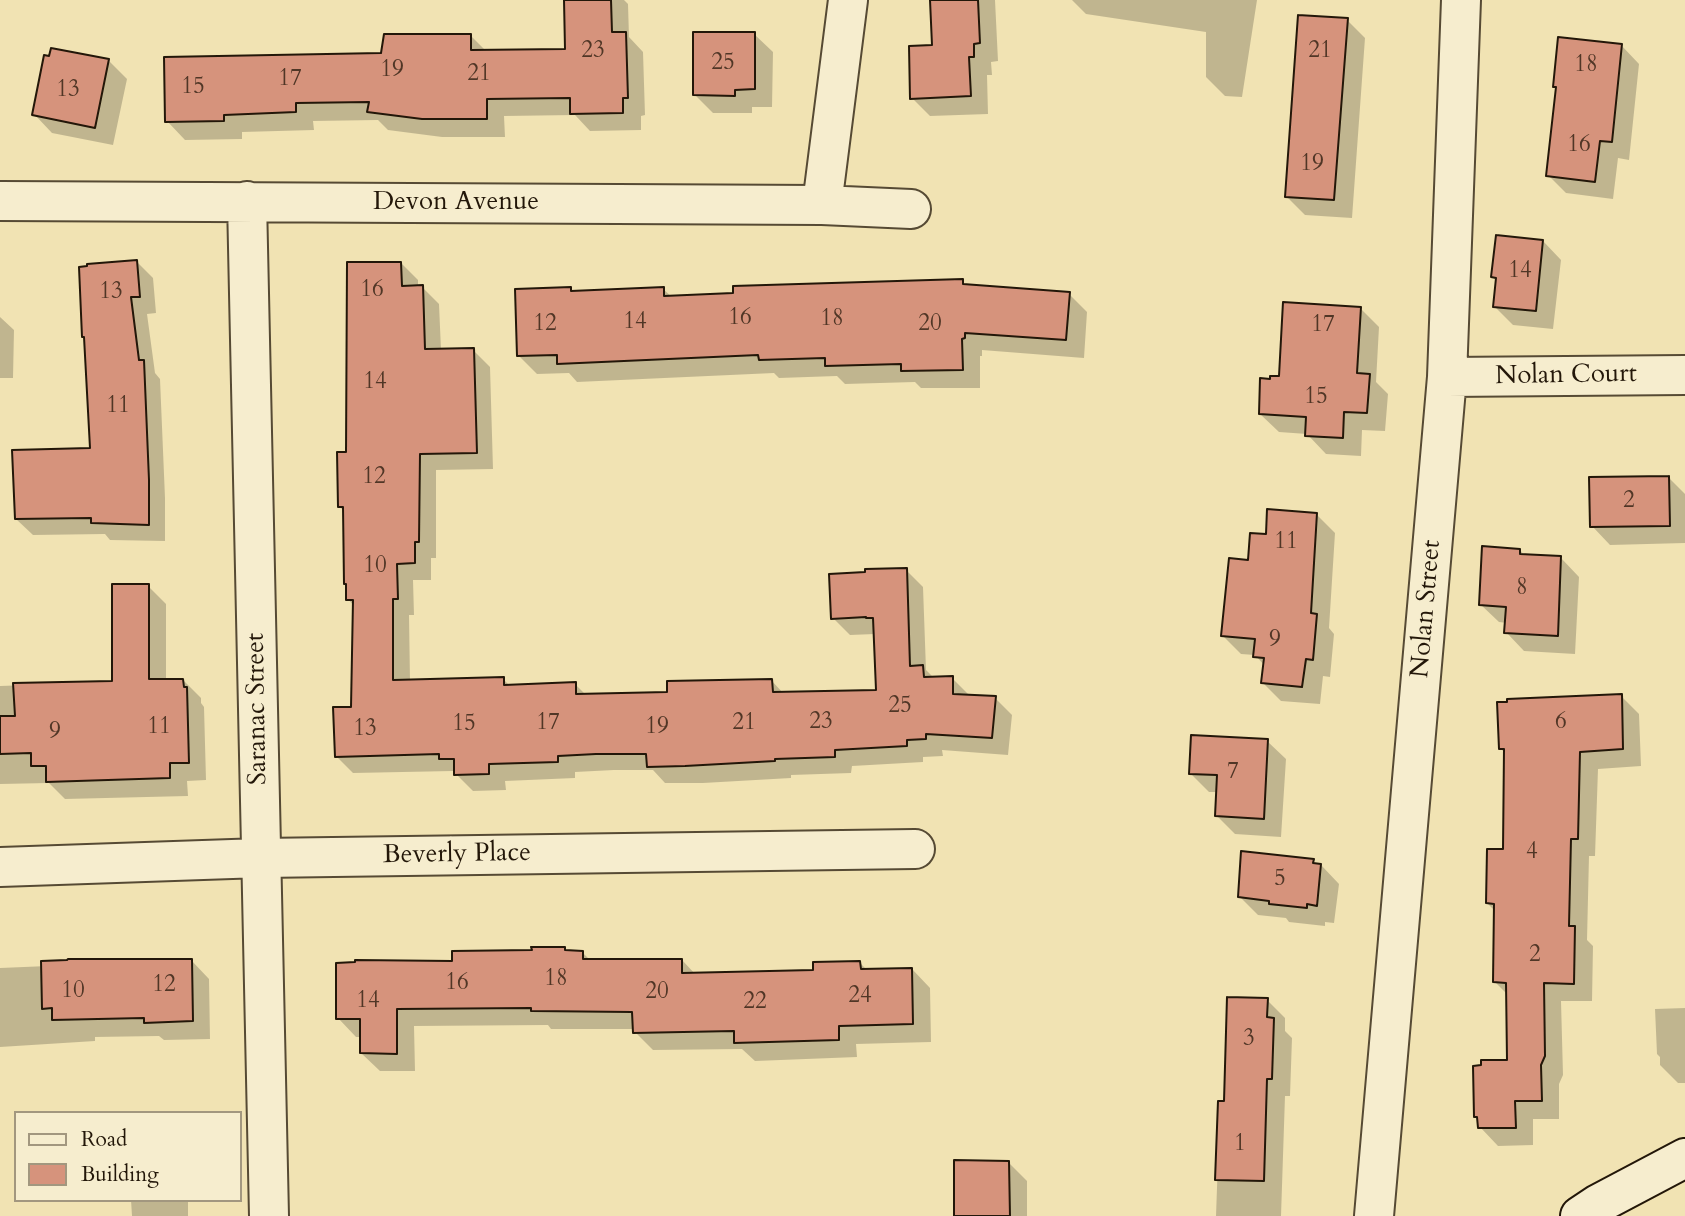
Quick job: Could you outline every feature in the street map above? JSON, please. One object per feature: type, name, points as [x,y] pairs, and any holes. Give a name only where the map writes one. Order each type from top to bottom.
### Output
[{"type":"street","points":[[822,205],[848,0]]},
{"type":"street","name":"Nolan Street","points":[[1374,1216],[1447,377],[1461,0]]},
{"type":"street","name":"Devon Avenue","points":[[0,201],[822,205],[911,209]]},
{"type":"street","name":"Saranac Street","points":[[247,201],[269,1216]]},
{"type":"street","name":"Nolan Court","points":[[1447,377],[1685,374]]},
{"type":"street","name":"Beverly Place","points":[[0,866],[261,858],[915,849]]},
{"type":"street","points":[[1580,1216],[1685,1158]]},
{"type":"building","points":[[564,0],[611,0],[612,32],[626,32],[628,98],[623,98],[623,113],[570,114],[570,98],[487,99],[487,119],[422,119],[367,112],[369,102],[296,103],[296,112],[224,115],[224,121],[165,122],[164,57],[381,53],[384,34],[471,34],[471,50],[565,49]]},
{"type":"building","points":[[930,0],[978,0],[980,43],[974,44],[974,57],[969,57],[971,96],[910,99],[909,46],[932,45]]},
{"type":"building","points":[[1298,15],[1348,18],[1334,200],[1285,197]]},
{"type":"building","points":[[693,32],[755,32],[755,89],[735,90],[735,96],[693,95]]},
{"type":"building","points":[[1558,37],[1622,44],[1612,142],[1600,141],[1595,182],[1546,176],[1556,87],[1553,87]]},
{"type":"building","points":[[51,48],[109,59],[95,128],[32,115],[44,55],[49,56]]},
{"type":"building","points":[[1496,235],[1543,240],[1536,311],[1493,307],[1496,278],[1491,277]]},
{"type":"building","points":[[137,260],[140,297],[131,297],[139,360],[144,360],[149,525],[91,523],[91,518],[15,519],[12,450],[90,448],[79,267]]},
{"type":"building","points":[[347,262],[401,262],[402,286],[423,285],[425,349],[474,348],[477,453],[420,454],[419,542],[415,542],[415,563],[397,564],[398,599],[393,599],[393,680],[504,677],[504,685],[576,682],[576,694],[667,692],[667,681],[772,679],[773,692],[876,690],[873,618],[831,619],[829,574],[865,572],[865,569],[907,568],[910,666],[923,665],[924,677],[953,676],[953,694],[996,696],[992,738],[926,734],[926,739],[907,740],[907,746],[835,750],[835,757],[685,766],[647,767],[646,754],[558,756],[558,762],[489,764],[489,774],[454,775],[454,759],[439,759],[439,754],[335,757],[333,707],[351,707],[353,600],[346,600],[344,584],[343,507],[338,507],[337,452],[346,452]]},
{"type":"building","points":[[963,279],[963,284],[1070,292],[1066,340],[965,333],[965,338],[962,339],[963,370],[901,371],[901,364],[825,366],[825,358],[759,360],[758,355],[557,364],[557,355],[517,356],[515,289],[571,287],[571,291],[664,287],[664,296],[733,293],[733,286]]},
{"type":"building","points":[[1283,302],[1361,307],[1357,373],[1370,374],[1367,413],[1344,412],[1343,438],[1305,436],[1306,417],[1259,414],[1260,378],[1279,376]]},
{"type":"building","points":[[1669,476],[1670,526],[1590,527],[1589,477]]},
{"type":"building","points":[[1267,509],[1317,513],[1311,613],[1317,614],[1313,660],[1306,659],[1302,687],[1261,683],[1264,658],[1253,657],[1255,639],[1221,636],[1229,558],[1248,560],[1250,533],[1266,534]]},
{"type":"building","points":[[1482,546],[1520,549],[1520,554],[1561,556],[1558,636],[1504,633],[1506,607],[1479,605]]},
{"type":"building","points":[[112,584],[149,584],[149,679],[183,679],[184,687],[187,687],[189,763],[170,763],[170,778],[46,782],[46,766],[31,766],[31,753],[0,754],[0,716],[15,716],[13,683],[112,681]]},
{"type":"building","points":[[1622,694],[1623,749],[1580,752],[1578,839],[1571,839],[1569,926],[1575,926],[1574,984],[1544,983],[1545,1056],[1541,1065],[1542,1101],[1515,1101],[1516,1128],[1478,1128],[1477,1117],[1474,1117],[1473,1066],[1481,1065],[1481,1060],[1507,1060],[1506,983],[1493,982],[1494,904],[1486,903],[1487,849],[1503,849],[1504,749],[1499,749],[1497,702],[1507,702],[1507,699]]},
{"type":"building","points":[[1191,735],[1268,739],[1264,819],[1215,816],[1217,775],[1189,774]]},
{"type":"building","points":[[1241,851],[1314,859],[1313,863],[1321,864],[1317,906],[1307,904],[1307,908],[1269,904],[1269,901],[1238,897]]},
{"type":"building","points":[[531,947],[565,947],[565,950],[583,951],[583,959],[682,959],[682,973],[813,970],[813,962],[860,961],[861,969],[912,968],[913,1024],[839,1026],[839,1040],[734,1043],[734,1031],[633,1033],[632,1012],[531,1011],[531,1008],[397,1009],[397,1054],[360,1053],[360,1019],[336,1019],[336,963],[355,960],[452,961],[452,951],[532,950]]},
{"type":"building","points":[[192,959],[193,1021],[144,1023],[144,1018],[52,1020],[52,1008],[42,1009],[41,961]]},
{"type":"building","points":[[1227,997],[1268,998],[1267,1017],[1274,1018],[1272,1079],[1267,1079],[1264,1181],[1215,1180],[1218,1101],[1224,1101]]},
{"type":"building","points":[[954,1160],[1009,1161],[1010,1216],[954,1216]]}]
